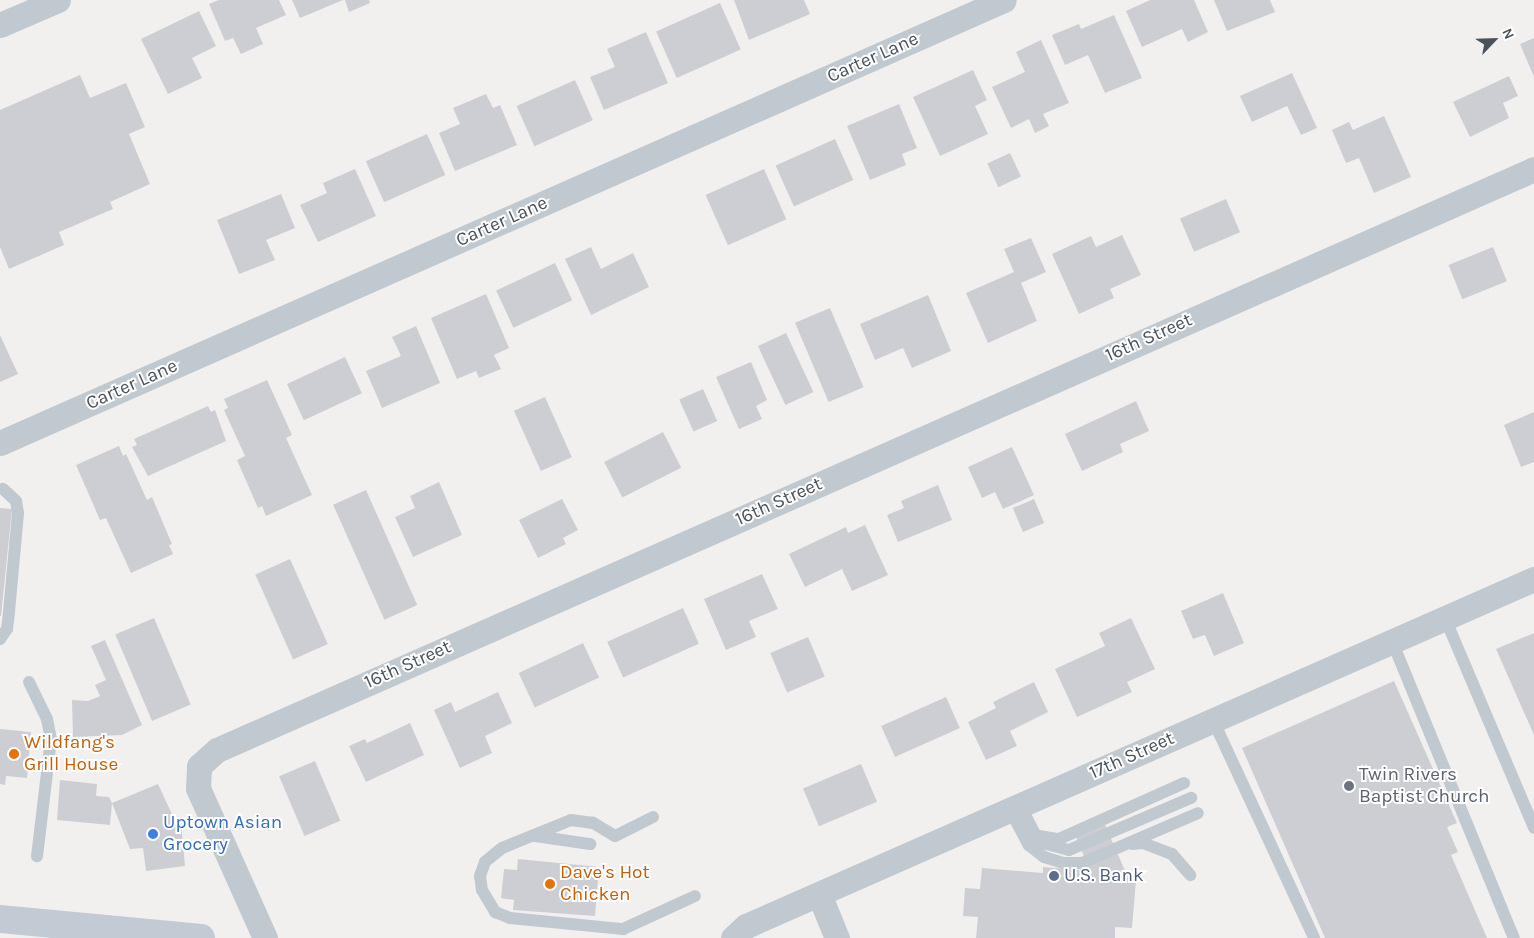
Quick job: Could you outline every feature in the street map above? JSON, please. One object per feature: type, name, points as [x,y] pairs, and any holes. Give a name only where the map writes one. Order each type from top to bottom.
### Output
[{"type":"main road","points":[[0,919],[201,938]]},
{"type":"street","points":[[0,25],[58,0]]},
{"type":"street","name":"Carter Lane","points":[[0,443],[1004,0]]},
{"type":"street","name":"16th Street","points":[[265,938],[198,788],[199,766],[217,750],[1534,169]]},
{"type":"street","name":"17th Street","points":[[733,938],[746,926],[1534,579]]},
{"type":"street","points":[[818,894],[837,938]]},
{"type":"lane","points":[[0,639],[10,612],[18,513],[16,501],[1,487]]},
{"type":"lane","points":[[1445,618],[1534,828]]},
{"type":"lane","points":[[1392,641],[1514,938]]},
{"type":"lane","points":[[29,682],[47,719],[51,739],[37,856]]},
{"type":"lane","points":[[1213,720],[1314,938]]},
{"type":"lane","points":[[1031,829],[1040,837],[1059,839],[1184,783]]},
{"type":"lane","points":[[1015,808],[1039,842],[1069,850],[1192,798]]},
{"type":"lane","points":[[1015,808],[1021,834],[1044,857],[1082,863],[1198,813]]},
{"type":"lane","points":[[653,817],[615,836],[580,819],[502,848],[485,862],[480,876],[482,890],[495,912],[510,918],[623,929],[695,896]]},
{"type":"lane","points":[[535,836],[590,844]]},
{"type":"lane","points":[[1125,845],[1157,846],[1172,854],[1190,875]]},
{"type":"building","points":[[219,0],[279,0],[286,15],[256,28],[263,44],[241,54],[233,38],[225,41],[209,4]]},
{"type":"building","points":[[292,0],[343,0],[300,18]]},
{"type":"building","points":[[345,0],[369,0],[370,3],[349,12]]},
{"type":"building","points":[[734,0],[804,0],[810,14],[749,40]]},
{"type":"building","points":[[1150,0],[1194,0],[1208,32],[1188,42],[1182,29],[1142,47],[1126,11]]},
{"type":"building","points":[[1214,0],[1270,0],[1275,12],[1227,31]]},
{"type":"building","points":[[720,3],[741,50],[677,78],[656,31]]},
{"type":"building","points":[[199,11],[216,46],[192,58],[202,78],[168,94],[141,39]]},
{"type":"building","points":[[1114,15],[1142,78],[1105,93],[1088,55],[1065,65],[1052,35],[1079,24],[1081,29]]},
{"type":"building","points":[[646,32],[668,83],[604,110],[590,77],[615,67],[607,49]]},
{"type":"building","points":[[1534,38],[1534,77],[1520,44]]},
{"type":"building","points":[[1041,40],[1069,103],[1043,114],[1049,126],[1035,133],[1029,119],[1011,128],[992,87],[1025,72],[1016,52]]},
{"type":"building","points":[[973,70],[987,100],[975,106],[988,134],[940,156],[913,97]]},
{"type":"building","points":[[1292,73],[1317,128],[1301,135],[1287,106],[1252,122],[1240,96]]},
{"type":"building","points":[[80,75],[90,98],[126,83],[145,127],[129,134],[150,184],[110,202],[113,209],[59,232],[64,245],[9,269],[0,247],[0,110]]},
{"type":"building","points":[[1509,76],[1518,96],[1503,103],[1509,118],[1470,137],[1453,102]]},
{"type":"building","points":[[575,80],[593,120],[534,146],[517,106]]},
{"type":"building","points":[[486,94],[493,108],[500,105],[517,145],[455,171],[439,133],[460,124],[453,108]]},
{"type":"building","points":[[899,104],[917,148],[902,154],[906,165],[870,180],[847,126]]},
{"type":"building","points":[[1384,116],[1411,177],[1374,193],[1359,158],[1346,163],[1332,130],[1349,122],[1353,130]]},
{"type":"building","points":[[427,134],[445,175],[384,202],[366,161]]},
{"type":"building","points":[[835,139],[853,180],[794,207],[776,165]]},
{"type":"building","points":[[1010,153],[1021,177],[998,187],[987,164]]},
{"type":"building","points":[[355,169],[376,216],[318,242],[300,205],[327,193],[323,183]]},
{"type":"building","points":[[764,169],[786,219],[728,245],[706,195]]},
{"type":"building","points":[[281,194],[295,228],[266,240],[275,260],[239,274],[217,220]]},
{"type":"building","points":[[1226,199],[1240,232],[1194,252],[1180,219]]},
{"type":"building","points":[[1122,235],[1141,275],[1110,289],[1114,298],[1079,314],[1052,254],[1091,236],[1096,247]]},
{"type":"building","points":[[1031,238],[1046,272],[1021,283],[1037,321],[988,343],[966,293],[1014,272],[1004,249]]},
{"type":"building","points":[[591,247],[601,269],[633,253],[649,287],[591,315],[565,259]]},
{"type":"building","points":[[1493,247],[1507,281],[1462,299],[1448,265]]},
{"type":"building","points":[[555,263],[572,300],[513,328],[496,290]]},
{"type":"building","points":[[486,294],[509,348],[494,355],[501,369],[479,378],[476,371],[457,379],[431,318]]},
{"type":"building","points":[[928,295],[951,351],[912,368],[903,348],[875,360],[860,324]]},
{"type":"building","points":[[830,308],[864,387],[829,402],[795,323]]},
{"type":"building","points":[[416,326],[440,383],[382,408],[366,371],[401,356],[392,337]]},
{"type":"building","points":[[786,333],[813,392],[785,405],[758,346]]},
{"type":"building","points":[[0,335],[18,374],[0,382]]},
{"type":"building","points":[[345,357],[362,393],[304,420],[287,384]]},
{"type":"building","points":[[751,362],[767,400],[756,406],[762,419],[739,429],[716,377]]},
{"type":"building","points":[[267,380],[292,435],[286,438],[312,495],[266,516],[262,506],[258,508],[237,460],[245,456],[224,410],[228,408],[224,399]]},
{"type":"building","points":[[703,389],[717,421],[693,432],[679,400]]},
{"type":"building","points":[[545,397],[572,457],[541,471],[514,411]]},
{"type":"building","points":[[1136,401],[1149,431],[1120,444],[1123,452],[1082,471],[1065,434]]},
{"type":"building","points":[[208,406],[211,412],[215,410],[226,441],[148,476],[132,447],[137,445],[134,439]]},
{"type":"building","points":[[1534,412],[1534,462],[1521,467],[1504,425]]},
{"type":"building","points":[[663,432],[681,468],[622,498],[604,462]]},
{"type":"building","points":[[119,446],[123,456],[126,454],[147,500],[152,497],[172,544],[169,545],[173,554],[131,573],[106,518],[100,520],[76,465]]},
{"type":"building","points":[[1012,447],[1034,495],[1003,509],[995,492],[982,498],[968,467]]},
{"type":"building","points":[[439,482],[462,535],[413,557],[395,517],[415,508],[410,496]]},
{"type":"building","points":[[938,485],[952,520],[898,542],[887,515],[904,508],[901,501]]},
{"type":"building","points":[[366,490],[417,605],[384,620],[333,505]]},
{"type":"building","points":[[562,499],[578,530],[563,538],[566,544],[538,558],[519,520]]},
{"type":"building","points":[[1034,499],[1044,523],[1023,532],[1013,508]]},
{"type":"building","points":[[0,508],[12,509],[1,616],[0,616]]},
{"type":"building","points":[[865,525],[888,575],[852,591],[842,569],[805,587],[789,554],[846,527],[848,533]]},
{"type":"building","points":[[290,559],[328,644],[293,659],[255,574]]},
{"type":"building","points":[[762,574],[778,609],[749,621],[756,637],[726,650],[704,599]]},
{"type":"building","points":[[1223,593],[1244,643],[1214,656],[1205,635],[1193,639],[1181,611]]},
{"type":"building","points":[[683,608],[699,644],[623,677],[607,642]]},
{"type":"building","points":[[154,618],[191,705],[152,721],[115,634]]},
{"type":"building","points":[[1131,618],[1155,669],[1127,682],[1132,692],[1077,717],[1055,669],[1105,646],[1099,633]]},
{"type":"building","points":[[1534,633],[1534,735],[1496,649]]},
{"type":"building","points":[[808,637],[825,677],[787,693],[770,653]]},
{"type":"building","points":[[105,640],[142,725],[122,735],[73,737],[72,700],[88,701],[100,696],[95,685],[106,680],[91,646]]},
{"type":"building","points":[[583,643],[599,677],[535,707],[519,673]]},
{"type":"building","name":"Twin Rivers Baptist Church","points":[[1394,681],[1457,823],[1447,827],[1458,852],[1451,855],[1487,938],[1325,938],[1242,748]]},
{"type":"building","points":[[1034,682],[1048,712],[1010,731],[1017,746],[986,760],[968,722],[996,708],[993,702]]},
{"type":"building","points":[[498,692],[512,723],[485,736],[492,753],[460,768],[434,710],[451,702],[455,712]]},
{"type":"building","points":[[946,697],[960,728],[895,757],[881,726]]},
{"type":"building","points":[[410,723],[424,755],[366,782],[349,746],[365,739],[367,743]]},
{"type":"building","name":"Wildfang's Grill House","points":[[0,729],[31,732],[27,778],[6,776],[5,785],[0,784]]},
{"type":"building","points":[[315,761],[340,821],[304,836],[279,776]]},
{"type":"building","points":[[861,764],[877,802],[819,826],[803,789]]},
{"type":"building","points":[[60,780],[97,784],[96,796],[109,797],[112,803],[110,825],[57,820]]},
{"type":"building","name":"Uptown Asian Grocery","points":[[158,784],[177,825],[181,824],[185,866],[146,871],[143,848],[130,849],[112,803]]},
{"type":"building","name":"U.S. Bank","points":[[1103,820],[1129,880],[1136,880],[1132,928],[1115,927],[1115,938],[976,938],[978,917],[963,916],[965,888],[980,889],[982,868],[1043,873],[1043,867],[1090,871],[1074,832]]},
{"type":"building","name":"Dave's Hot Chicken","points":[[518,859],[599,867],[595,916],[513,910],[514,900],[501,898],[504,869],[517,870]]},
{"type":"place","name":"Wildfang's Grill House","points":[[14,754]]},
{"type":"place","name":"Twin Rivers Baptist Church","points":[[1349,786]]},
{"type":"place","name":"Uptown Asian Grocery","points":[[153,834]]},
{"type":"place","name":"U.S. Bank","points":[[1054,876]]},
{"type":"place","name":"Dave's Hot Chicken","points":[[550,884]]}]
